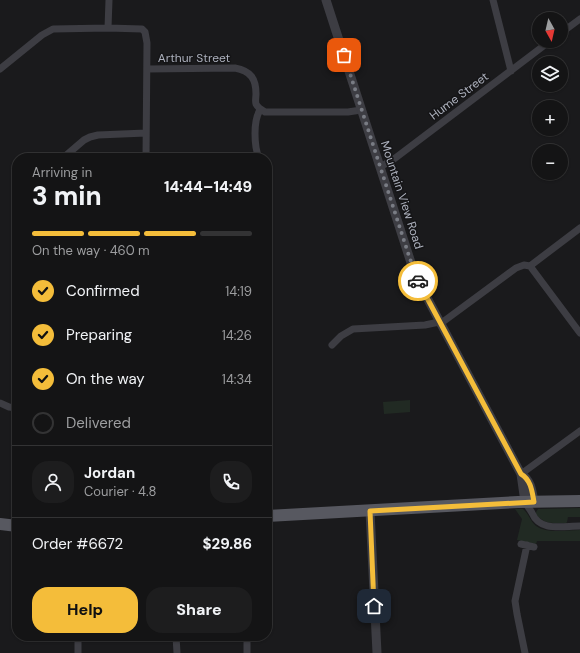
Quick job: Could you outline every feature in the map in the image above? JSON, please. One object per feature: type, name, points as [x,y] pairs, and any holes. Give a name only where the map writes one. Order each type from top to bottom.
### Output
[{"type":"main road","points":[[272,516],[530,505],[580,501]]},
{"type":"main road","points":[[0,524],[12,525]]},
{"type":"street","points":[[108,28],[109,0]]},
{"type":"street","name":"Mountain View Road","points":[[326,0],[414,272],[521,474],[530,505]]},
{"type":"street","points":[[493,0],[511,71]]},
{"type":"street","points":[[568,27],[580,18]]},
{"type":"street","points":[[0,69],[50,30],[62,28],[142,29],[145,32],[146,37],[146,153]]},
{"type":"street","name":"Hume Street","points":[[380,167],[394,159],[541,48]]},
{"type":"street","name":"Arthur Street","points":[[147,69],[235,68],[243,70],[251,76],[256,84],[256,103],[260,110]]},
{"type":"street","points":[[257,153],[256,117],[260,110],[266,112],[348,112],[361,110]]},
{"type":"street","points":[[69,153],[90,136],[146,133]]},
{"type":"street","points":[[530,266],[580,228]]},
{"type":"street","points":[[332,345],[341,336],[353,329],[440,323],[516,268],[524,265],[530,266],[580,333]]},
{"type":"street","points":[[0,403],[12,407]]},
{"type":"street","points":[[521,474],[580,430]]},
{"type":"street","points":[[530,505],[535,520],[545,526],[580,526]]},
{"type":"street","points":[[370,511],[377,653]]},
{"type":"street","points":[[525,653],[517,614],[516,601],[528,545]]},
{"type":"street","points":[[78,641],[78,653]]},
{"type":"street","points":[[176,641],[177,653]]},
{"type":"street","points":[[247,641],[247,653]]},
{"type":"shaded area","points":[[410,400],[410,412],[384,414],[383,402]]},
{"type":"shaded area","points":[[580,508],[580,517],[568,517],[566,523],[546,522],[535,514],[538,509]]},
{"type":"shaded area","points":[[515,509],[523,509],[536,526],[546,530],[580,530],[580,541],[537,541],[536,544],[517,540],[522,519]]},
{"type":"way so far","points":[[344,55],[418,281]]},
{"type":"route","points":[[374,606],[370,511],[534,502],[532,487],[526,477],[521,474],[418,281]]}]
